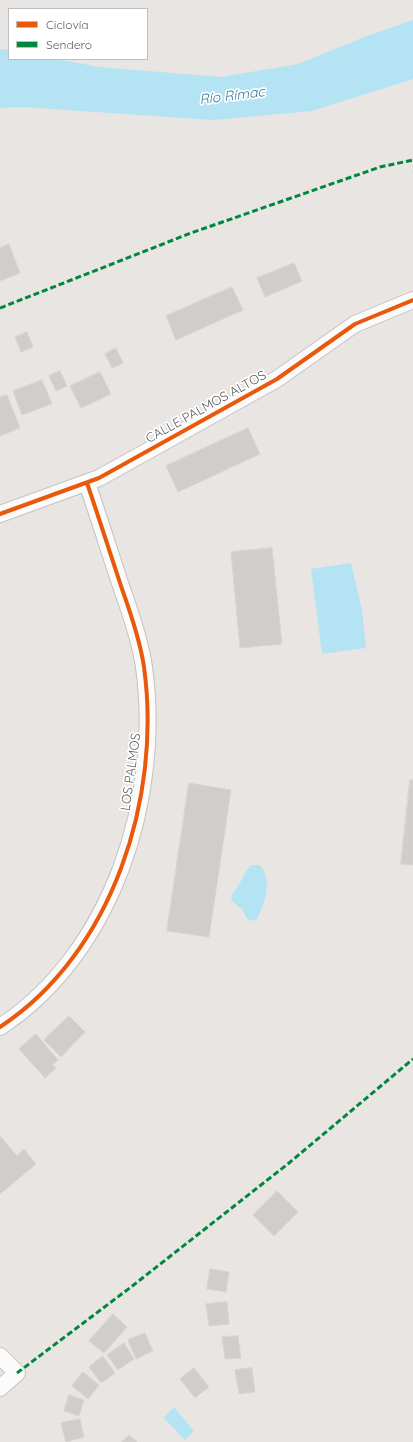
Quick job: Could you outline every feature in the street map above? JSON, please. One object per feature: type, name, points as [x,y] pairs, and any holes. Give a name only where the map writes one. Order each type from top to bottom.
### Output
[{"type":"street","name":"CALLE PALMOS ALTOS","points":[[0,514],[100,478],[277,379],[355,324],[413,300]]},
{"type":"street","name":"LOS PALMOS","points":[[0,1026],[17,1016],[44,993],[70,961],[104,911],[126,856],[140,800],[148,733],[144,668],[139,639],[87,483]]},
{"type":"street","points":[[0,1356],[17,1373],[0,1388]]},
{"type":"water","name":"Río Rímac","points":[[413,20],[413,79],[312,111],[213,120],[22,107],[0,108],[0,49],[8,50],[8,60],[62,60],[99,67],[221,77],[298,64],[367,36]]},
{"type":"water","points":[[351,563],[362,610],[366,648],[322,654],[311,569]]},
{"type":"water","points":[[251,865],[260,865],[264,871],[267,885],[263,906],[257,919],[250,921],[246,917],[243,910],[231,900],[232,894]]},
{"type":"water","points":[[174,1407],[194,1431],[185,1440],[164,1418]]},
{"type":"building","points":[[9,244],[20,273],[0,281],[0,248]]},
{"type":"building","points":[[294,263],[302,281],[265,297],[257,278]]},
{"type":"building","points":[[232,287],[243,310],[176,340],[166,316]]},
{"type":"building","points":[[27,332],[33,347],[21,352],[15,337]]},
{"type":"building","points":[[116,348],[123,363],[112,368],[105,354]]},
{"type":"building","points":[[60,371],[67,386],[56,391],[49,376]]},
{"type":"building","points":[[100,372],[111,394],[81,408],[70,386]]},
{"type":"building","points":[[42,380],[52,404],[22,415],[13,391]]},
{"type":"building","points":[[7,395],[20,428],[0,436],[0,397]]},
{"type":"building","points":[[248,428],[260,454],[178,492],[166,466]]},
{"type":"building","points":[[272,548],[282,644],[240,648],[231,552]]},
{"type":"building","points":[[410,780],[413,780],[413,865],[401,864]]},
{"type":"building","points":[[189,783],[231,790],[209,937],[167,931]]},
{"type":"building","points":[[69,1016],[85,1032],[61,1057],[44,1040]]},
{"type":"building","points":[[36,1034],[58,1060],[52,1065],[56,1068],[45,1078],[19,1049]]},
{"type":"building","points":[[0,1136],[17,1156],[24,1149],[36,1164],[0,1194]]},
{"type":"building","points":[[277,1191],[298,1212],[274,1236],[253,1215]]},
{"type":"building","points":[[210,1269],[229,1272],[226,1292],[207,1289]]},
{"type":"building","points":[[227,1302],[229,1324],[209,1326],[206,1304]]},
{"type":"building","points":[[113,1314],[127,1327],[104,1353],[89,1341]]},
{"type":"building","points":[[145,1333],[153,1351],[136,1359],[128,1340]]},
{"type":"building","points":[[238,1336],[241,1358],[225,1359],[222,1337]]},
{"type":"building","points":[[124,1343],[134,1359],[118,1370],[107,1355]]},
{"type":"building","points":[[103,1356],[115,1373],[101,1383],[89,1367]]},
{"type":"building","points":[[194,1368],[209,1387],[195,1398],[180,1379]]},
{"type":"building","points":[[252,1368],[255,1392],[239,1394],[235,1370]]},
{"type":"building","points":[[83,1372],[99,1385],[88,1399],[72,1386]]},
{"type":"building","points":[[69,1395],[84,1400],[79,1416],[64,1411]]},
{"type":"building","points":[[80,1419],[84,1437],[66,1442],[61,1423]]},
{"type":"building","points":[[129,1435],[137,1442],[122,1442]]},
{"type":"railway","points":[[0,320],[392,176],[413,171]]},
{"type":"marked path","points":[[0,308],[191,233],[380,167],[413,160]]},
{"type":"marked path","points":[[17,1373],[131,1287],[289,1163],[413,1059]]},
{"type":"cycle path","points":[[0,514],[99,478],[277,379],[355,324],[413,300]]},
{"type":"cycle path","points":[[0,1027],[39,996],[73,958],[100,915],[121,868],[136,819],[145,768],[148,717],[144,667],[138,637],[87,483]]}]
